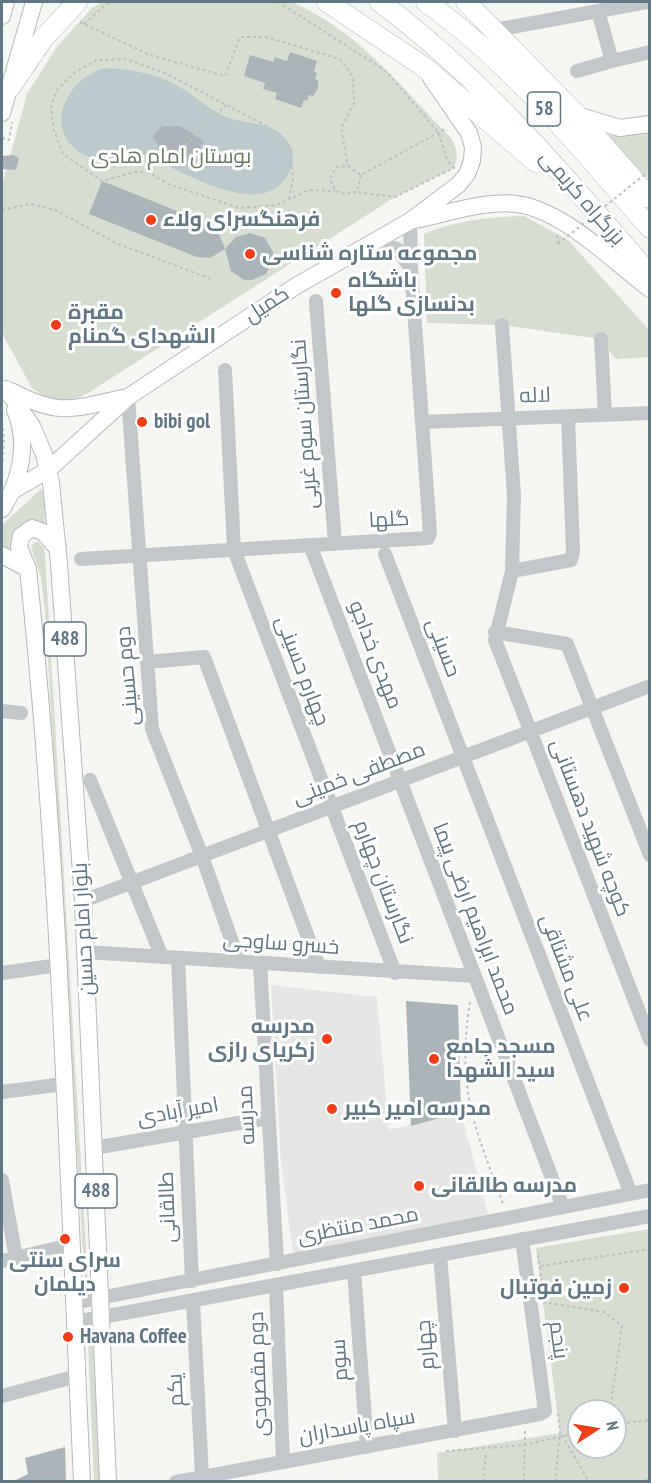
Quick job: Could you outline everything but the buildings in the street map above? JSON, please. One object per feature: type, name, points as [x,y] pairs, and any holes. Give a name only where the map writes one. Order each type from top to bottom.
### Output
[{"type":"highway","points":[[327,2],[424,68],[549,173],[576,190]]},
{"type":"highway","name":"بزرگراه کریمی","points":[[380,2],[465,72],[576,190],[650,275]]},
{"type":"highway","name":"بزرگراه کریمی","points":[[426,2],[486,52],[541,106],[650,228]]},
{"type":"highway","points":[[466,2],[577,115],[650,198]]},
{"type":"highway","points":[[9,89],[43,39],[71,8]]},
{"type":"main road","points":[[2,16],[6,2]]},
{"type":"main road","points":[[8,118],[9,89],[34,2]]},
{"type":"main road","points":[[410,221],[458,185],[467,174],[472,161],[473,147],[469,133],[424,68]]},
{"type":"main road","points":[[577,115],[620,128],[650,124]]},
{"type":"main road","points":[[410,221],[488,206],[522,205],[554,215],[650,289]]},
{"type":"main road","name":"کمیل","points":[[12,491],[48,470],[128,396],[296,286],[410,221]]},
{"type":"main road","points":[[2,509],[19,471],[22,440],[19,419],[4,385]]},
{"type":"main road","name":"کمیل","points":[[4,385],[36,404],[63,411],[128,396]]},
{"type":"main road","name":"بلوار امام حسین","points":[[4,385],[32,426],[48,470],[58,549],[83,900],[108,1482]]},
{"type":"main road","name":"بلوار امام حسین","points":[[58,549],[43,532],[32,528],[26,530],[21,536],[19,547],[28,569],[44,714],[82,1482]]},
{"type":"main road","points":[[2,555],[28,569]]},
{"type":"street","points":[[495,30],[647,2]]},
{"type":"street","points":[[597,11],[612,62]]},
{"type":"street","points":[[577,70],[650,52]]},
{"type":"street","name":"گلها","points":[[81,559],[428,538],[430,533],[411,268],[410,221]]},
{"type":"street","points":[[375,241],[397,249],[411,268]]},
{"type":"street","name":"نگارستان سوم غربی","points":[[316,301],[334,543]]},
{"type":"street","points":[[502,324],[514,495],[512,571],[495,632],[567,644],[650,855]]},
{"type":"street","points":[[600,339],[605,415]]},
{"type":"street","name":"چهارم حسینی","points":[[225,370],[234,550],[332,806]]},
{"type":"street","name":"دوم حسینی","points":[[128,396],[152,729],[202,856],[239,962]]},
{"type":"street","name":"لاله","points":[[422,422],[650,413]]},
{"type":"street","points":[[512,571],[571,560],[573,551],[568,416]]},
{"type":"street","name":"مهدی خداجو","points":[[310,545],[400,781]]},
{"type":"street","name":"حسینی","points":[[385,554],[461,758]]},
{"type":"street","name":"کوچه شهید دهستانی","points":[[495,632],[497,650],[650,1040]]},
{"type":"street","points":[[148,662],[204,657],[319,968]]},
{"type":"street","name":"مصطفی خمینی","points":[[83,900],[650,686]]},
{"type":"street","points":[[2,711],[21,713]]},
{"type":"street","name":"علی مشتاقی","points":[[461,758],[631,1194]]},
{"type":"street","points":[[90,780],[162,957]]},
{"type":"street","name":"محمد ابراهیم ارضی پیما","points":[[400,781],[563,1207]]},
{"type":"street","name":"نگارستان چهارم","points":[[332,806],[395,972]]},
{"type":"street","name":"خسرو ساوجی","points":[[85,952],[475,976]]},
{"type":"street","name":"طالقانی","points":[[178,958],[192,1281]]},
{"type":"street","name":"مدرسه","points":[[260,963],[277,1264]]},
{"type":"street","points":[[2,973],[58,965]]},
{"type":"street","points":[[2,1092],[64,1084]]},
{"type":"street","name":"امیر آبادی","points":[[94,1148],[268,1118]]},
{"type":"street","points":[[2,1180],[16,1258]]},
{"type":"street","name":"محمد منتظری","points":[[74,1303],[650,1190]]},
{"type":"street","name":"محمد منتظری","points":[[75,1322],[650,1216]]},
{"type":"street","name":"پنجم","points":[[522,1239],[545,1411]]},
{"type":"street","points":[[2,1261],[71,1245]]},
{"type":"street","name":"چهارم","points":[[440,1255],[455,1431]]},
{"type":"street","name":"سوم","points":[[354,1271],[367,1447]]},
{"type":"street","name":"دوم مقصودی","points":[[276,1285],[283,1462]]},
{"type":"street","points":[[150,1289],[151,1308]]},
{"type":"street","name":"یکم","points":[[193,1301],[202,1477]]},
{"type":"street","points":[[2,1396],[77,1376]]},
{"type":"street","name":"سپاه پاسداران","points":[[176,1482],[455,1431],[545,1411]]},
{"type":"path","points":[[84,24],[108,2]]},
{"type":"path","points":[[278,2],[386,71],[438,132],[447,160],[454,168],[395,197],[357,192],[345,194],[335,191],[309,190],[277,205],[239,208],[168,184],[150,173],[135,172],[102,181],[63,154],[54,131],[51,106],[57,90],[75,72],[97,60],[126,59],[165,73],[269,127],[291,148],[293,178],[289,199]]},
{"type":"path","points":[[71,8],[84,24],[150,55],[225,76],[240,38],[266,38],[340,59],[353,78],[354,104],[341,128],[348,166]]},
{"type":"path","points":[[186,146],[226,105]]},
{"type":"path","points":[[2,138],[9,140],[8,118]]},
{"type":"path","points":[[357,192],[361,175],[460,120]]},
{"type":"path","points":[[335,191],[330,178],[337,167],[348,166],[361,175]]},
{"type":"path","points":[[558,244],[644,175],[650,174]]},
{"type":"path","points":[[2,210],[31,204],[55,210],[116,243],[211,279]]},
{"type":"path","points":[[2,422],[2,467]]},
{"type":"path","points":[[475,976],[466,1031],[466,1062],[472,1113],[508,1218]]},
{"type":"path","points":[[541,1266],[650,1249]]},
{"type":"path","points":[[543,1302],[604,1312],[622,1326],[612,1399]]},
{"type":"path","points":[[524,1482],[526,1417]]},
{"type":"path","points":[[627,1422],[650,1419]]},
{"type":"path","points":[[560,1433],[590,1482]]},
{"type":"path","points":[[446,1451],[525,1445],[567,1435]]},
{"type":"path","points":[[483,1482],[486,1455]]},
{"type":"path","points":[[640,1482],[650,1480]]},
{"type":"shaded area","points":[[105,68],[159,77],[226,117],[273,129],[289,144],[293,156],[291,168],[280,185],[263,193],[244,194],[201,181],[145,155],[104,160],[90,157],[75,149],[66,137],[62,124],[63,111],[68,97],[89,75]]},
{"type":"shaded area","points":[[271,985],[377,997],[389,1130],[461,1112],[489,1218],[294,1260],[281,1162]]},
{"type":"green space","name":"بوستان امام هادی","points":[[103,2],[291,2],[337,27],[377,61],[450,137],[457,155],[454,168],[395,197],[88,393],[74,400],[59,401],[45,397],[32,388],[2,333],[2,186],[27,94],[56,48],[92,8]]},
{"type":"green space","points":[[649,131],[647,185],[603,134],[627,136]]},
{"type":"green space","points":[[524,216],[568,240],[649,330],[649,357],[616,359],[600,339],[502,325],[427,323],[424,234],[473,220]]},
{"type":"green space","points":[[41,489],[44,493],[45,530],[41,526],[16,554],[2,545],[2,525]]},
{"type":"green space","points":[[37,541],[44,548],[45,554],[88,1284],[85,1287],[45,611],[41,578],[31,546]]},
{"type":"green space","points":[[649,1229],[649,1481],[438,1481],[437,1453],[560,1433],[536,1248]]},
{"type":"green space","points":[[90,1341],[93,1343],[100,1481],[94,1481],[88,1343]]},
{"type":"place","name":"فرهنگسرای ولاء","points":[[151,220]]},
{"type":"place","name":"مجموعه ستاره شناسی","points":[[250,254]]},
{"type":"place","name":"باشگاه بدنسازی گلها","points":[[336,293]]},
{"type":"place","name":"مقبرة الشهدای گمنام","points":[[56,325]]},
{"type":"place","name":"bibi gol","points":[[142,422]]},
{"type":"place","name":"مدرسه زکریای رازی","points":[[327,1039]]},
{"type":"place","name":"مسجد جامع سید الشهدا","points":[[434,1059]]},
{"type":"place","name":"مدرسه امیر کبیر","points":[[332,1109]]},
{"type":"place","name":"مدرسه طالقانی","points":[[419,1186]]},
{"type":"place","name":"سرای سنتی دیلمان","points":[[65,1239]]},
{"type":"place","name":"زمین فوتبال","points":[[624,1288]]},
{"type":"place","name":"Havana Coffee","points":[[68,1337]]}]
